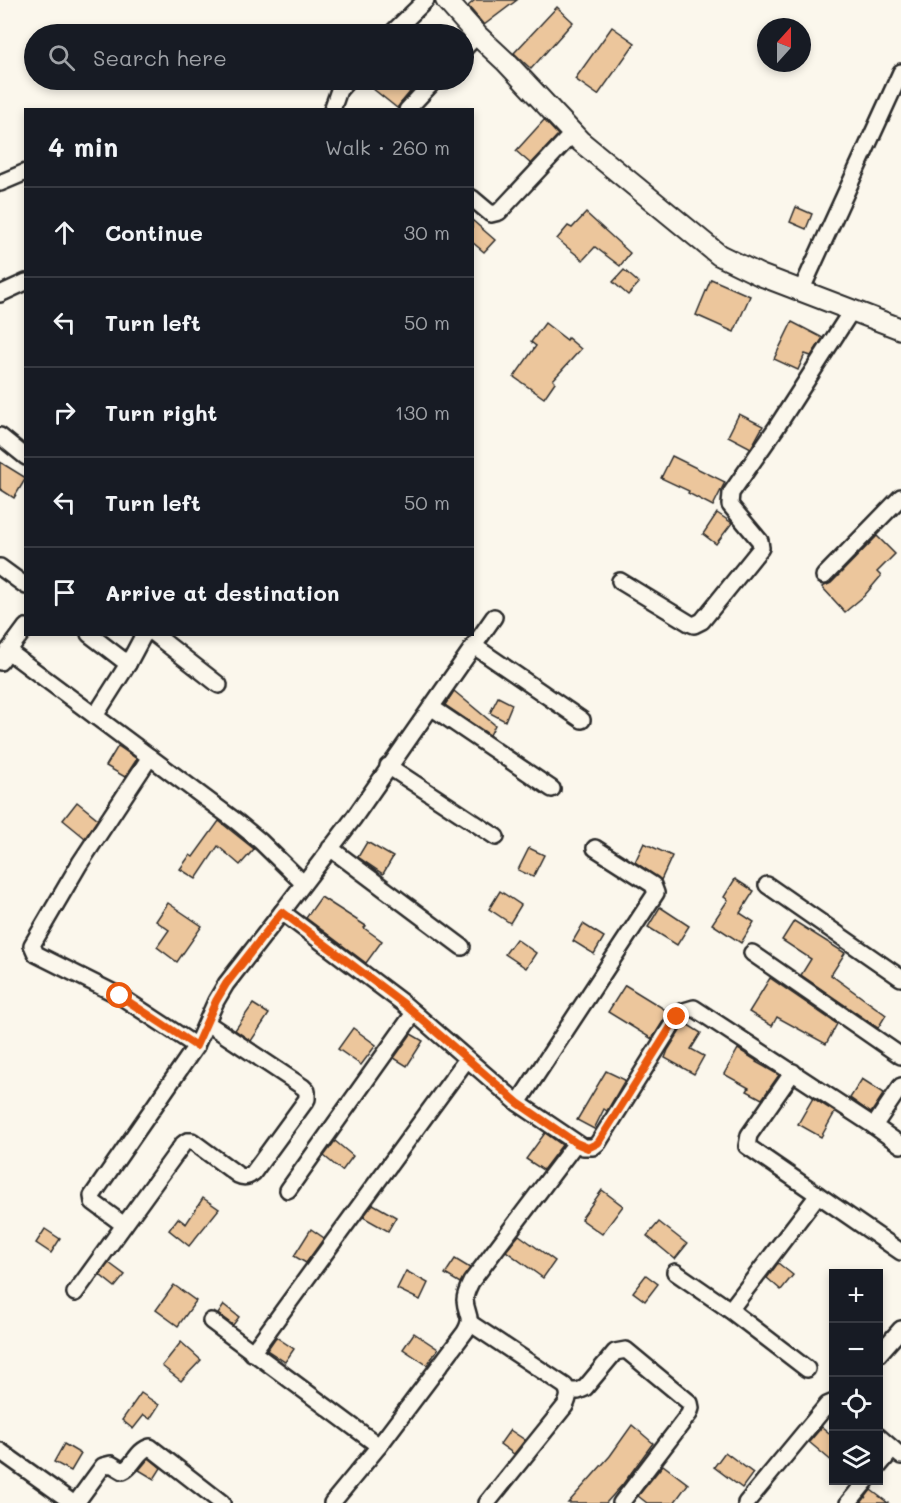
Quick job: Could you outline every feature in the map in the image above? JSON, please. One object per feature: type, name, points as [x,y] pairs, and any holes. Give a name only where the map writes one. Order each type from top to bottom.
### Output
[{"type":"street","points":[[401,24],[426,0]]},
{"type":"street","points":[[446,0],[460,24]]},
{"type":"street","points":[[474,44],[506,62],[573,133],[719,255],[760,275],[901,328]]},
{"type":"street","points":[[801,291],[901,72]]},
{"type":"street","points":[[333,108],[339,90]]},
{"type":"street","points":[[409,108],[426,90]]},
{"type":"street","points":[[474,200],[490,214],[499,212],[573,133]]},
{"type":"street","points":[[0,183],[24,173]]},
{"type":"street","points":[[0,294],[24,283]]},
{"type":"street","points":[[620,581],[689,623],[694,625],[702,621],[761,548],[760,541],[730,505],[731,493],[852,310]]},
{"type":"street","points":[[0,436],[24,455]]},
{"type":"street","points":[[824,576],[901,497]]},
{"type":"street","points":[[0,567],[24,585]]},
{"type":"street","points":[[124,1226],[93,1202],[92,1196],[196,1046],[226,984],[330,849],[494,617]]},
{"type":"street","points":[[24,630],[4,657],[95,716],[244,828],[303,883]]},
{"type":"street","points":[[92,636],[128,664]]},
{"type":"street","points":[[95,716],[143,636]]},
{"type":"street","points":[[157,636],[219,685]]},
{"type":"street","points":[[474,646],[582,720]]},
{"type":"street","points":[[430,707],[552,789]]},
{"type":"street","points":[[150,757],[80,862],[32,945],[36,954],[120,996],[196,1046]]},
{"type":"street","points":[[388,766],[496,837]]},
{"type":"street","points":[[330,849],[462,947]]},
{"type":"street","points":[[518,1103],[656,893],[653,885],[595,849]]},
{"type":"street","points":[[767,885],[901,978]]},
{"type":"street","points":[[282,912],[404,1004],[518,1103],[576,1143],[588,1148],[598,1143],[677,1017],[684,1011],[694,1008],[901,1145]]},
{"type":"street","points":[[752,953],[901,1056]]},
{"type":"street","points":[[288,1190],[414,1013]]},
{"type":"street","points":[[75,1293],[187,1141],[199,1144],[238,1175],[249,1176],[254,1173],[307,1099],[307,1090],[207,1023]]},
{"type":"street","points":[[252,1353],[467,1059]]},
{"type":"street","points":[[793,1072],[749,1135],[747,1146],[901,1252]]},
{"type":"street","points":[[874,1126],[901,1086]]},
{"type":"street","points":[[332,1503],[379,1446],[470,1323],[470,1313],[465,1301],[471,1282],[576,1143]]},
{"type":"street","points":[[730,1310],[818,1195]]},
{"type":"street","points":[[675,1272],[730,1310],[807,1369]]},
{"type":"street","points":[[211,1321],[379,1446]]},
{"type":"street","points":[[470,1323],[569,1391],[569,1398],[565,1406],[487,1503]]},
{"type":"street","points":[[883,1350],[901,1329]]},
{"type":"street","points":[[569,1391],[585,1388],[615,1352],[626,1350],[690,1403],[689,1414],[621,1503]]},
{"type":"street","points":[[746,1503],[829,1404]]},
{"type":"street","points":[[883,1440],[897,1453],[883,1464]]},
{"type":"street","points":[[0,1451],[75,1503],[103,1466],[111,1464],[123,1471],[129,1468],[141,1452],[150,1448],[222,1503]]},
{"type":"street","points":[[848,1503],[863,1485]]},
{"type":"building","points":[[475,0],[517,0],[484,25],[468,6]]},
{"type":"building","points":[[557,7],[573,22],[531,69],[514,53]]},
{"type":"building","points":[[612,27],[635,43],[598,95],[575,79]]},
{"type":"building","points":[[374,90],[408,90],[410,92],[397,108]]},
{"type":"building","points":[[544,120],[558,135],[531,164],[516,151]]},
{"type":"building","points":[[796,207],[812,214],[806,229],[790,222]]},
{"type":"building","points":[[586,213],[630,253],[620,266],[595,247],[583,260],[557,239],[568,226],[572,228]]},
{"type":"building","points":[[474,222],[495,240],[484,252],[474,244]]},
{"type":"building","points":[[624,270],[639,283],[628,295],[613,282]]},
{"type":"building","points":[[711,279],[750,296],[734,332],[696,315]]},
{"type":"building","points":[[792,322],[823,338],[811,356],[805,354],[798,370],[774,359]]},
{"type":"building","points":[[545,323],[581,349],[553,380],[555,382],[544,398],[514,377],[536,346],[531,342]]},
{"type":"building","points":[[739,414],[763,426],[751,448],[728,436]]},
{"type":"building","points":[[672,456],[725,482],[713,506],[688,493],[689,491],[661,478]]},
{"type":"building","points":[[0,462],[24,477],[24,481],[14,498],[0,489]]},
{"type":"building","points":[[717,513],[732,523],[716,544],[703,534]]},
{"type":"building","points":[[877,536],[895,554],[877,572],[881,576],[864,596],[845,612],[822,587],[831,583]]},
{"type":"building","points":[[454,691],[495,725],[490,735],[445,705]]},
{"type":"building","points":[[498,697],[512,704],[505,721],[490,713]]},
{"type":"building","points":[[118,746],[137,759],[125,777],[106,766]]},
{"type":"building","points":[[77,802],[98,819],[85,838],[63,820]]},
{"type":"building","points":[[219,821],[254,849],[240,865],[218,846],[196,879],[180,869],[190,855],[193,857]]},
{"type":"building","points":[[367,842],[393,857],[383,874],[358,857]]},
{"type":"building","points":[[644,843],[672,856],[661,880],[635,862]]},
{"type":"building","points":[[529,848],[544,855],[533,877],[518,870]]},
{"type":"building","points":[[735,879],[754,891],[740,913],[754,922],[741,943],[712,924],[728,900],[724,897]]},
{"type":"building","points":[[500,891],[521,905],[510,923],[489,909]]},
{"type":"building","points":[[321,897],[366,926],[364,928],[382,941],[366,963],[306,918]]},
{"type":"building","points":[[168,903],[202,926],[177,962],[157,947],[169,930],[156,921]]},
{"type":"building","points":[[660,907],[689,926],[677,945],[648,927]]},
{"type":"building","points":[[794,921],[845,953],[831,975],[886,1015],[878,1028],[801,975],[811,959],[782,940]]},
{"type":"building","points":[[583,924],[604,937],[594,954],[573,941]]},
{"type":"building","points":[[516,939],[536,953],[526,968],[505,954]]},
{"type":"building","points":[[770,978],[837,1024],[826,1044],[777,1017],[772,1026],[749,1012]]},
{"type":"building","points":[[625,985],[669,1012],[652,1039],[608,1012]]},
{"type":"building","points":[[253,1004],[269,1014],[251,1041],[235,1030]]},
{"type":"building","points":[[685,1023],[701,1033],[691,1049],[704,1056],[694,1074],[665,1058]]},
{"type":"building","points":[[353,1028],[376,1045],[361,1065],[338,1049]]},
{"type":"building","points":[[411,1034],[423,1041],[407,1066],[394,1058]]},
{"type":"building","points":[[738,1049],[779,1075],[762,1099],[747,1091],[749,1088],[724,1074]]},
{"type":"building","points":[[606,1071],[625,1080],[607,1111],[604,1109],[594,1129],[577,1120]]},
{"type":"building","points":[[862,1079],[884,1093],[871,1113],[850,1098]]},
{"type":"building","points":[[813,1098],[835,1112],[821,1137],[798,1124]]},
{"type":"building","points":[[545,1133],[562,1145],[543,1170],[526,1159]]},
{"type":"building","points":[[335,1141],[353,1156],[342,1171],[324,1156]]},
{"type":"building","points":[[602,1190],[623,1206],[602,1234],[581,1219]]},
{"type":"building","points":[[203,1198],[219,1209],[189,1246],[169,1230],[178,1218],[186,1224]]},
{"type":"building","points":[[373,1204],[396,1217],[388,1231],[363,1217]]},
{"type":"building","points":[[659,1222],[687,1244],[675,1259],[647,1236]]},
{"type":"building","points":[[45,1229],[60,1239],[51,1253],[36,1243]]},
{"type":"building","points":[[311,1229],[324,1238],[306,1263],[294,1256]]},
{"type":"building","points":[[519,1235],[555,1261],[543,1278],[506,1251]]},
{"type":"building","points":[[455,1259],[470,1268],[460,1283],[445,1274]]},
{"type":"building","points":[[109,1263],[125,1275],[115,1287],[100,1275]]},
{"type":"building","points":[[778,1263],[793,1275],[781,1290],[767,1278]]},
{"type":"building","points":[[406,1271],[428,1283],[420,1300],[397,1289]]},
{"type":"building","points":[[646,1275],[658,1284],[645,1301],[633,1292]]},
{"type":"building","points":[[174,1285],[196,1301],[178,1326],[156,1310]]},
{"type":"building","points":[[224,1305],[239,1317],[233,1325],[218,1314]]},
{"type":"building","points":[[414,1333],[438,1349],[427,1365],[403,1349]]},
{"type":"building","points":[[276,1337],[294,1349],[285,1362],[267,1350]]},
{"type":"building","points":[[181,1342],[201,1360],[181,1381],[162,1366]]},
{"type":"building","points":[[141,1393],[159,1405],[150,1419],[144,1415],[133,1429],[122,1420]]},
{"type":"building","points":[[632,1425],[653,1443],[623,1484],[606,1503],[568,1503],[610,1456]]},
{"type":"building","points":[[822,1427],[829,1433],[829,1459],[809,1442]]},
{"type":"building","points":[[510,1430],[525,1440],[514,1454],[500,1444]]},
{"type":"building","points":[[64,1444],[81,1454],[71,1471],[54,1462]]},
{"type":"building","points":[[725,1452],[753,1473],[742,1488],[714,1467]]},
{"type":"building","points":[[149,1458],[161,1468],[154,1479],[139,1470]]},
{"type":"building","points":[[663,1465],[688,1484],[674,1503],[647,1503],[638,1496]]},
{"type":"building","points":[[871,1490],[888,1503],[861,1503]]},
{"type":"route","points":[[120,996],[196,1046],[226,984],[282,912],[404,1004],[518,1103],[576,1143],[588,1148],[598,1143],[677,1017]]}]
